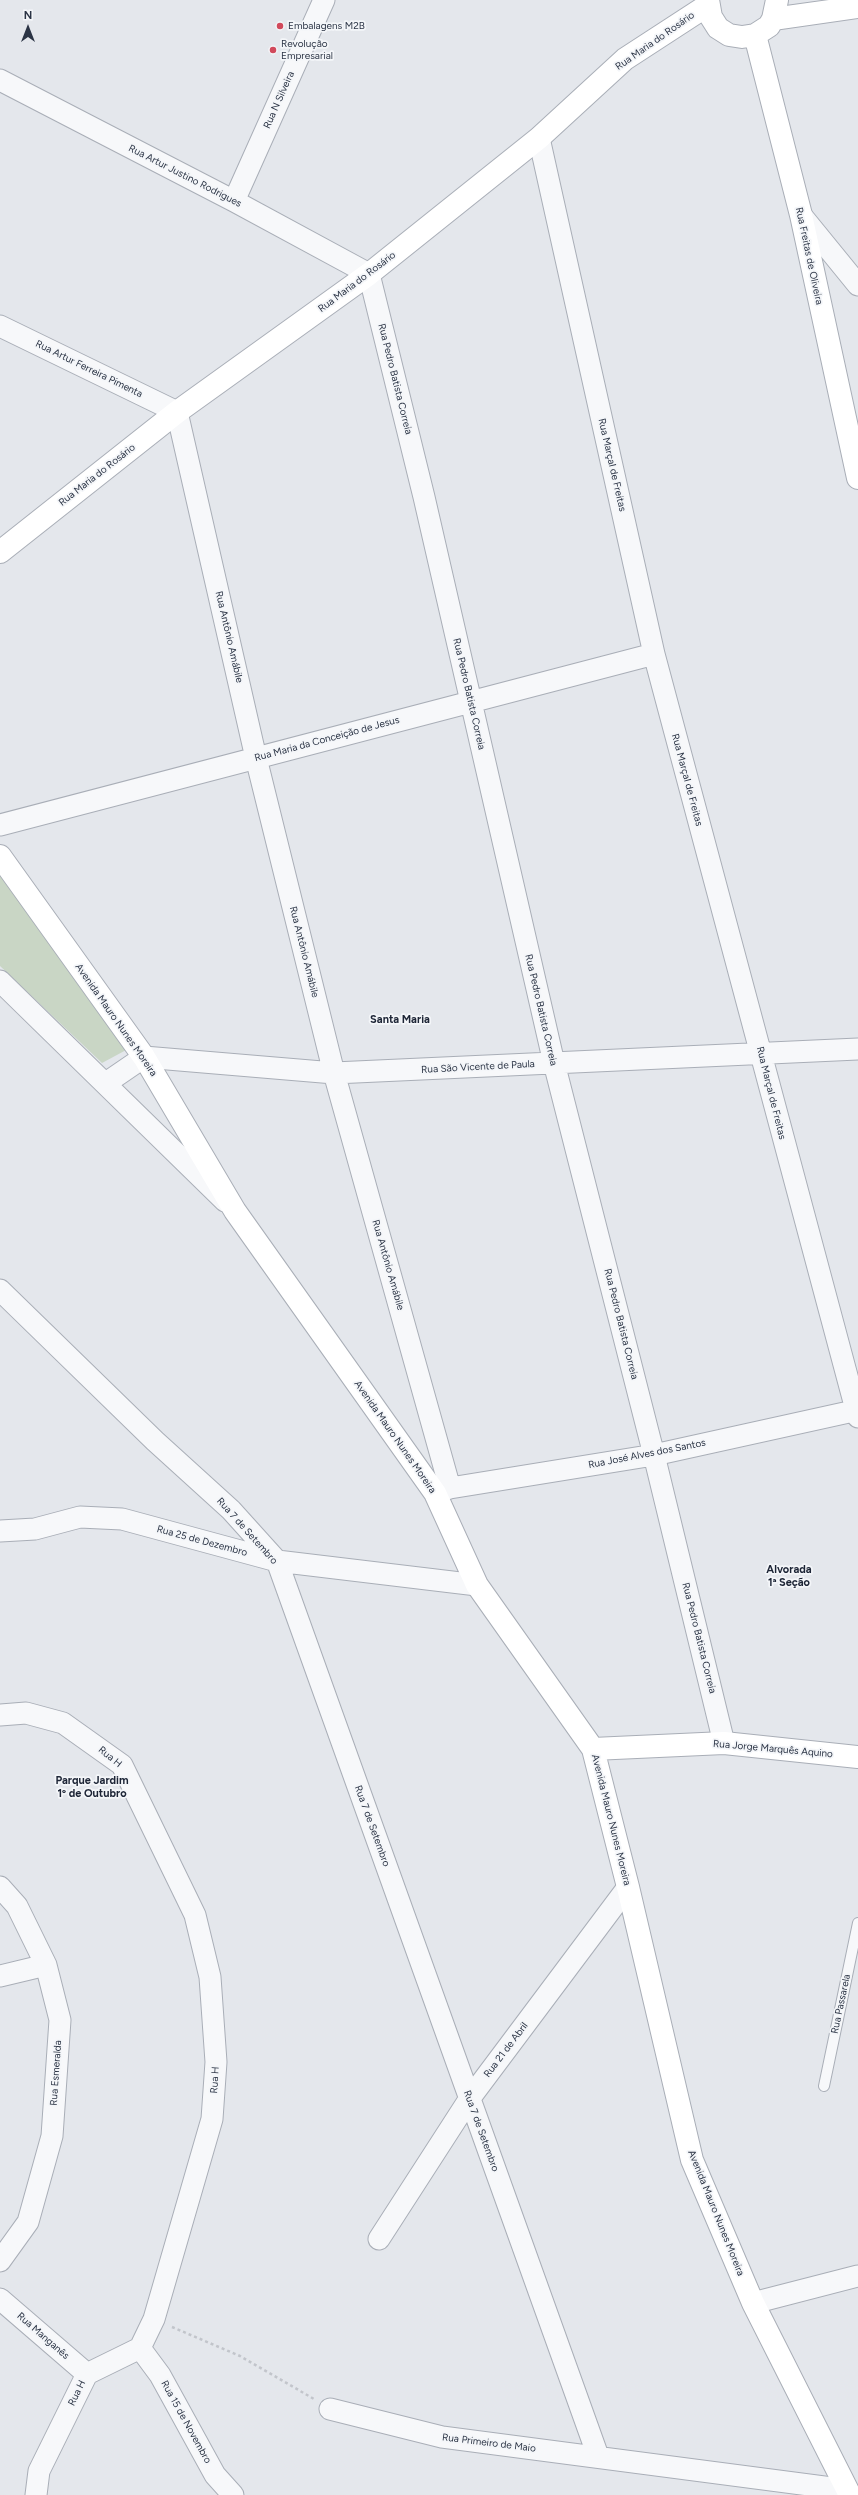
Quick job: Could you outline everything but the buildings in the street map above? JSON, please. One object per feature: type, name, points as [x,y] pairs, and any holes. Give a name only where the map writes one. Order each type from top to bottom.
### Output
[{"type":"street","name":"Rua N Silveira","points":[[234,201],[323,0]]},
{"type":"street","points":[[708,2],[711,17],[718,28],[729,35],[742,38],[755,35],[769,26],[775,10],[856,7]]},
{"type":"street","name":"Rua Maria do Rosário","points":[[0,552],[177,412],[368,274],[538,138],[625,59],[708,2]]},
{"type":"street","name":"Rua Freitas de Oliveira","points":[[755,35],[801,215],[858,478]]},
{"type":"street","name":"Rua Artur Justino Rodrigues","points":[[0,80],[234,201],[368,274]]},
{"type":"street","name":"Rua Marçal de Freitas","points":[[538,138],[654,654],[761,1054],[807,1234],[857,1412]]},
{"type":"street","points":[[801,215],[858,285]]},
{"type":"street","name":"Rua Pedro Batista Correia","points":[[368,274],[424,498],[554,1063],[654,1455],[724,1743]]},
{"type":"street","name":"Rua Artur Ferreira Pimenta","points":[[0,326],[177,412]]},
{"type":"street","name":"Rua Antônio Amábile","points":[[177,412],[256,758],[334,1073],[442,1490]]},
{"type":"street","name":"Rua Maria da Conceição de Jesus","points":[[0,825],[654,654]]},
{"type":"street","name":"Avenida Mauro Nunes Moreira","points":[[0,856],[144,1057],[235,1211],[442,1490],[478,1585],[593,1749],[628,1887],[692,2160],[753,2304],[849,2492]]},
{"type":"street","name":"Avenida Mauro Nunes Moreira","points":[[0,981],[106,1083],[235,1211]]},
{"type":"street","name":"Rua São Vicente de Paula","points":[[144,1057],[334,1073],[858,1049]]},
{"type":"street","points":[[106,1083],[144,1057]]},
{"type":"street","name":"Rua 7 de Setembro","points":[[0,1290],[155,1441],[231,1510],[276,1561],[598,2456]]},
{"type":"street","name":"Rua José Alves dos Santos","points":[[442,1490],[654,1455],[857,1412]]},
{"type":"street","name":"Rua 25 de Dezembro","points":[[0,1531],[35,1529],[80,1517],[122,1519],[276,1561],[478,1585]]},
{"type":"street","name":"Rua H","points":[[0,1715],[26,1713],[63,1723],[122,1765],[194,1915],[210,1977],[216,2062],[212,2119],[154,2319],[140,2348],[87,2374],[39,2471],[36,2495]]},
{"type":"street","name":"Rua Jorge Marquês Aquino","points":[[593,1749],[724,1743],[858,1757]]},
{"type":"street","name":"Rua Esmeralda","points":[[0,1887],[17,1906],[46,1965],[60,2020],[52,2136],[28,2222],[0,2261]]},
{"type":"street","name":"Rua 21 de Abril","points":[[379,2239],[470,2098],[628,1887]]},
{"type":"street","points":[[0,1976],[46,1965]]},
{"type":"street","points":[[753,2304],[858,2276]]},
{"type":"street","name":"Rua Manganês","points":[[0,2299],[87,2374]]},
{"type":"street","name":"Rua 15 de Novembro","points":[[140,2348],[160,2375],[215,2475],[233,2495]]},
{"type":"street","name":"Rua Primeiro de Maio","points":[[330,2409],[442,2437],[598,2456],[849,2492]]},
{"type":"lane","name":"Rua Passarela","points":[[824,2086],[858,1923]]},
{"type":"path","points":[[154,2319],[240,2356],[330,2409]]},
{"type":"green space","points":[[0,868],[128,1049],[102,1063],[0,966]]},
{"type":"place","name":"Embalagens M2B","points":[[280,26]]},
{"type":"place","name":"Revolução Empresarial","points":[[273,50]]},
{"type":"district","name":"Santa Maria","points":[[400,1020]]},
{"type":"district","name":"Alvorada 1ª Seção","points":[[789,1576]]},
{"type":"district","name":"Parque Jardim 1º de Outubro","points":[[92,1787]]}]
